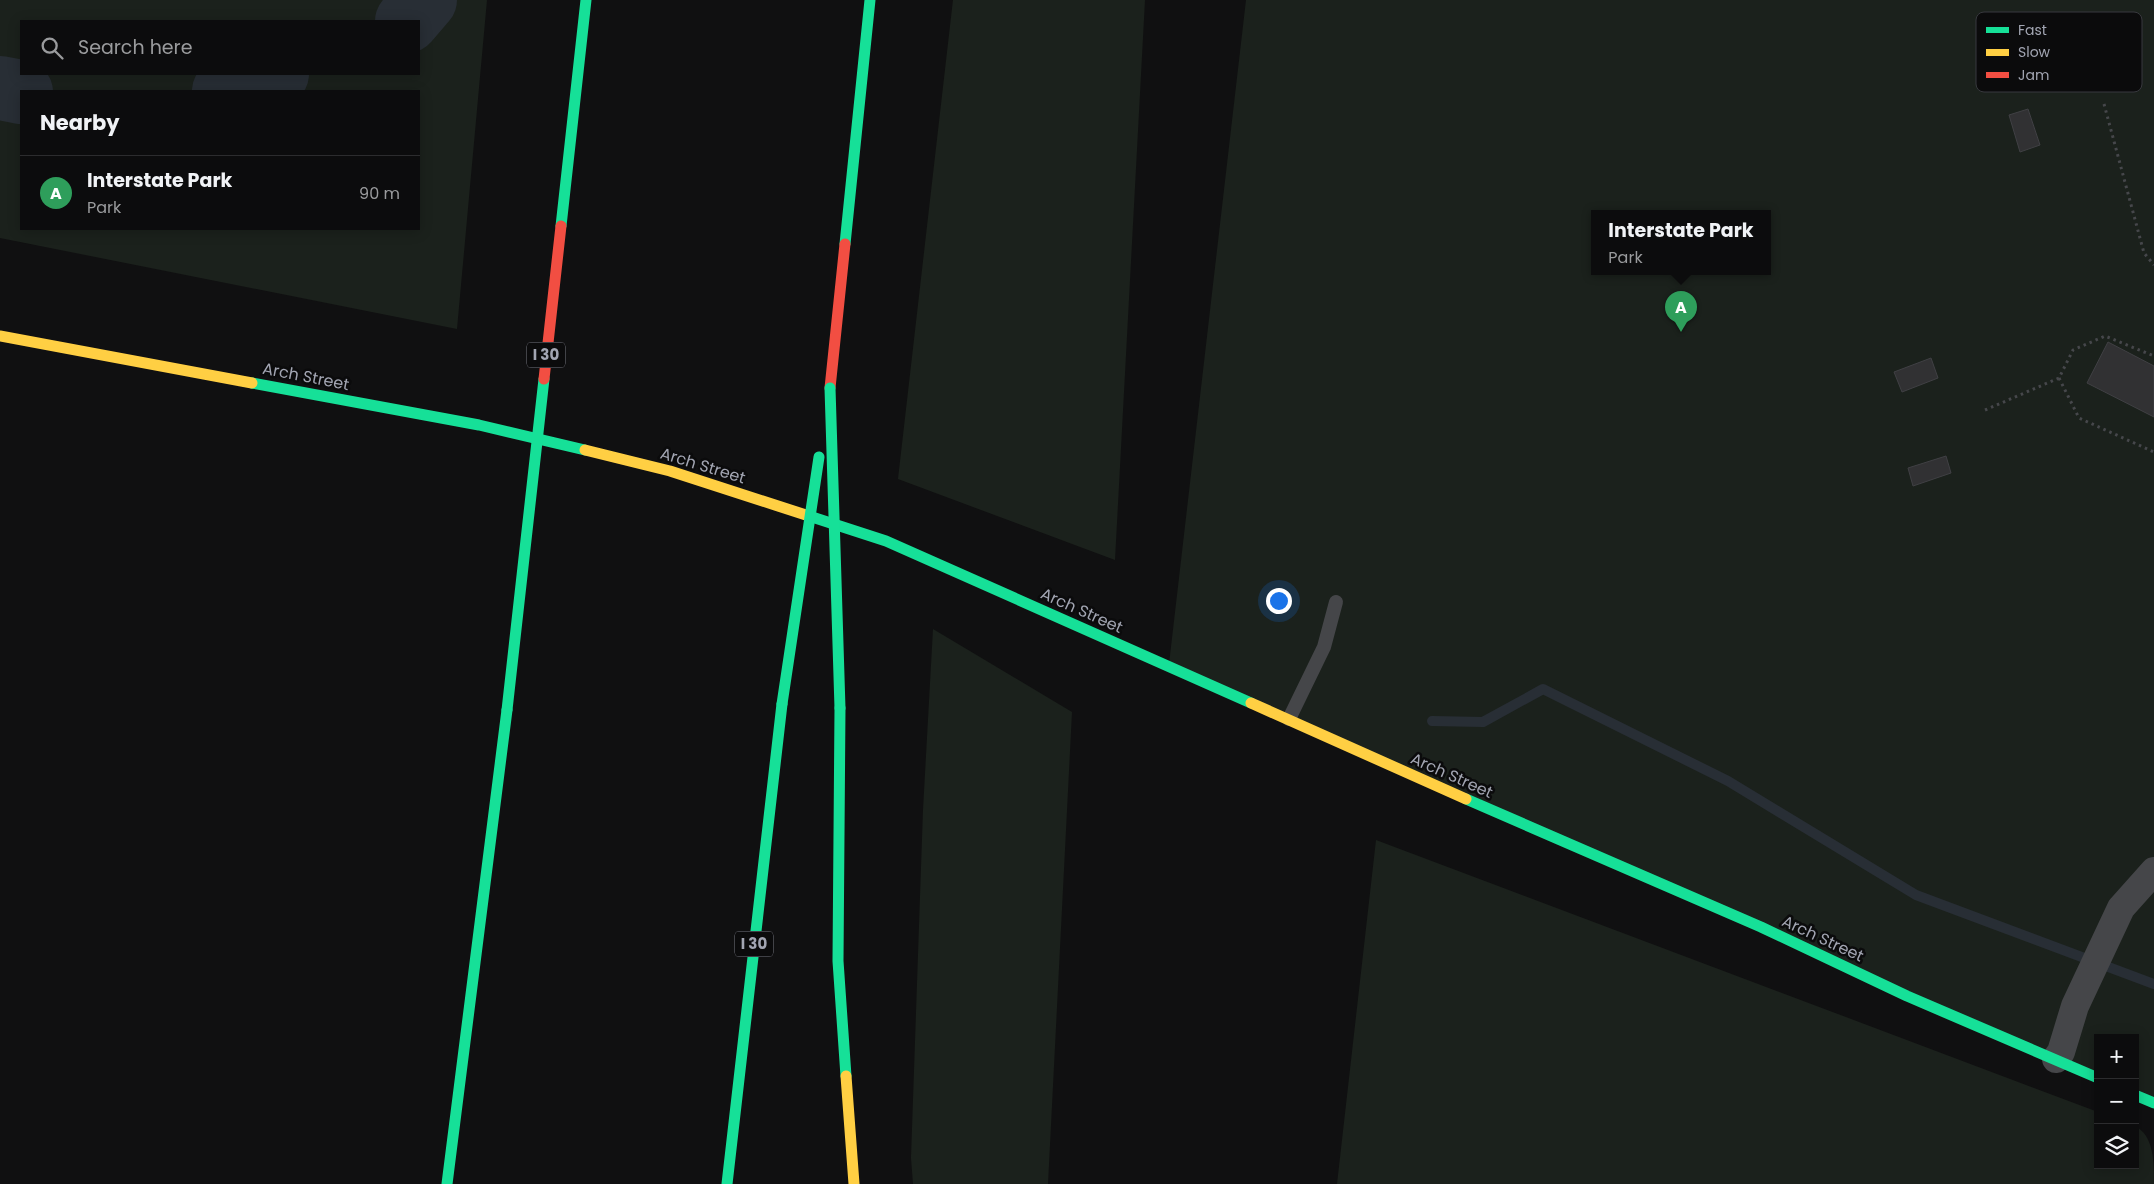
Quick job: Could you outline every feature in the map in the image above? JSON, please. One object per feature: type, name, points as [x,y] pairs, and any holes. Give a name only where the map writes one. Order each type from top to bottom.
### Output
[{"type":"main road","name":"I 30","points":[[447,1184],[507,710],[586,0]]},
{"type":"main road","name":"I 30","points":[[727,1184],[782,704],[830,388],[870,0]]},
{"type":"main road","name":"Arch Street","points":[[0,336],[479,425],[670,471],[886,541],[1464,798],[1761,927],[1907,996],[2094,1076]]},
{"type":"main road","points":[[830,388],[840,708],[838,961],[854,1184]]},
{"type":"main road","points":[[2139,1097],[2154,1103]]},
{"type":"street","points":[[2056,1059],[2061,1052],[2075,1006],[2121,908],[2154,871]]},
{"type":"lane","points":[[1290,719],[1324,647],[1336,602]]},
{"type":"path","points":[[2104,104],[2144,253],[2154,265]]},
{"type":"path","points":[[1985,410],[2059,378],[2073,350],[2105,336],[2154,356]]},
{"type":"path","points":[[2059,378],[2079,418],[2154,452]]},
{"type":"shaded area","points":[[0,0],[487,0],[457,329],[0,238]]},
{"type":"shaded area","points":[[953,0],[1145,0],[1115,560],[898,479]]},
{"type":"shaded area","points":[[1246,0],[2154,0],[2154,1103],[2139,1097],[2139,1034],[2094,1034],[2094,1076],[1169,664]]},
{"type":"shaded area","points":[[933,629],[1072,712],[1048,1184],[913,1184],[911,1158],[923,810]]},
{"type":"shaded area","points":[[1376,840],[2094,1110],[2094,1169],[2139,1169],[2139,1129],[2146,1136],[2152,1150],[2154,1167],[2154,1184],[1337,1184]]},
{"type":"building","points":[[2028,109],[2040,145],[2020,152],[2009,115]]},
{"type":"building","points":[[2108,342],[2154,366],[2154,417],[2087,383]]},
{"type":"building","points":[[1931,358],[1938,378],[1902,392],[1894,372]]},
{"type":"building","points":[[1946,456],[1951,473],[1913,486],[1908,468]]},
{"type":"waterway","points":[[408,20],[425,0]]},
{"type":"waterway","points":[[227,90],[274,75]]},
{"type":"waterway","points":[[0,88],[20,92]]},
{"type":"waterway","points":[[1432,721],[1483,722],[1543,689],[1728,781],[1916,895],[2154,984]]},
{"type":"traffic: fast","points":[[561,226],[586,0]]},
{"type":"traffic: fast","points":[[845,244],[870,0]]},
{"type":"traffic: fast","points":[[507,710],[544,379]]},
{"type":"traffic: fast","points":[[252,383],[479,425],[585,450]]},
{"type":"traffic: fast","points":[[830,388],[840,708]]},
{"type":"traffic: fast","points":[[782,704],[819,457]]},
{"type":"traffic: fast","points":[[809,516],[886,541],[1251,703]]},
{"type":"traffic: fast","points":[[727,1184],[782,704]]},
{"type":"traffic: fast","points":[[840,708],[838,961],[846,1076]]},
{"type":"traffic: fast","points":[[447,1184],[507,710]]},
{"type":"traffic: fast","points":[[1466,799],[1761,927],[1907,996],[2094,1076]]},
{"type":"traffic: fast","points":[[2139,1097],[2154,1103]]},
{"type":"traffic: slow","points":[[0,336],[252,383]]},
{"type":"traffic: slow","points":[[585,450],[670,471],[809,516]]},
{"type":"traffic: slow","points":[[1251,703],[1466,799]]},
{"type":"traffic: slow","points":[[846,1076],[854,1184]]},
{"type":"traffic: jam","points":[[544,379],[561,226]]},
{"type":"traffic: jam","points":[[830,388],[845,244]]},
{"type":"place","name":"Interstate Park","points":[[1681,332]]}]
